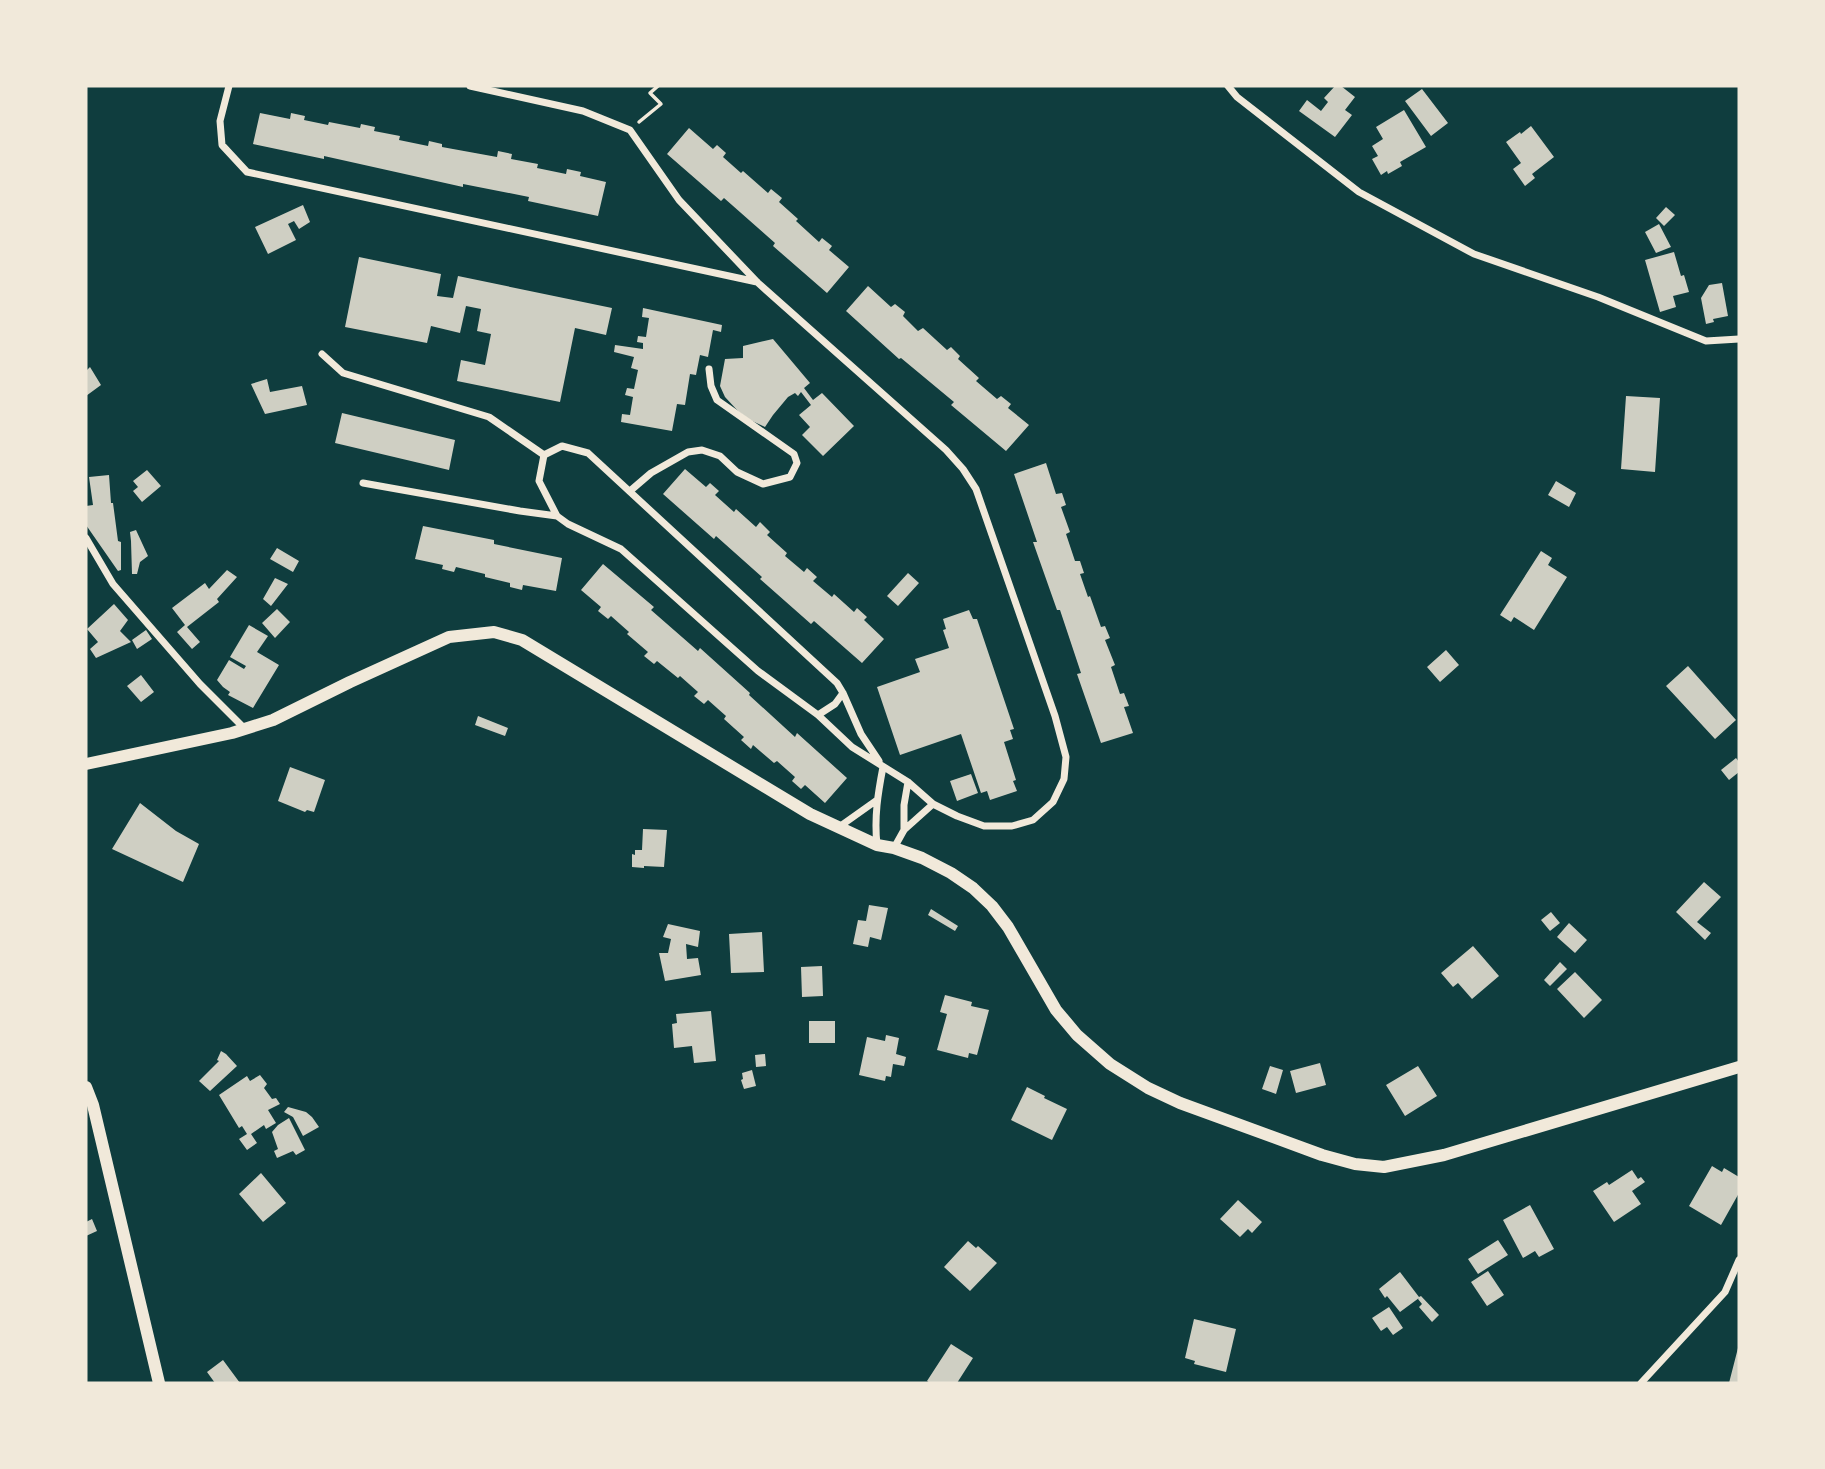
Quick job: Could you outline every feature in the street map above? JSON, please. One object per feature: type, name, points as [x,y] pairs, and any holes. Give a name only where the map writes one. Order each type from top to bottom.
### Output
[{"type":"street","points":[[229,86],[220,121],[222,145],[247,172],[757,282]]},
{"type":"street","points":[[470,86],[583,111],[630,130],[679,200],[757,282],[936,441],[963,469],[975,489],[1055,716],[1066,757],[1064,779],[1053,802],[1033,820],[1012,826],[984,827],[933,804],[908,782],[852,747],[818,715],[758,671],[621,549],[557,516],[539,481],[544,455]]},
{"type":"street","points":[[1228,86],[1237,97],[1359,192],[1474,254],[1598,297],[1706,341],[1739,338]]},
{"type":"street","points":[[322,354],[343,373],[489,417],[544,455]]},
{"type":"street","points":[[630,491],[651,473],[688,452],[702,450],[720,456],[737,472],[763,484],[790,477],[797,463],[794,454],[717,400],[711,386],[709,369]]},
{"type":"street","points":[[544,455],[562,446],[588,453],[836,683],[861,734],[883,767],[875,824],[877,845]]},
{"type":"street","points":[[363,483],[520,512],[557,516]]},
{"type":"street","points":[[86,538],[113,584],[200,684],[245,729]]},
{"type":"street","points":[[86,764],[245,729],[273,720],[449,637],[494,632],[522,640],[810,814],[877,845],[922,858],[951,873],[973,888],[992,906],[1008,927],[1056,1010],[1077,1035],[1110,1064],[1148,1088],[1181,1103],[1322,1156],[1384,1167],[1408,1163],[1444,1155],[1739,1068]]},
{"type":"street","points":[[818,715],[835,704],[843,693]]},
{"type":"street","points":[[904,830],[908,782]]},
{"type":"street","points":[[839,827],[877,800]]},
{"type":"street","points":[[894,848],[904,830],[933,804]]},
{"type":"street","points":[[86,1087],[93,1105],[159,1383]]},
{"type":"street","points":[[1641,1383],[1725,1292],[1739,1260]]},
{"type":"path","points":[[630,130],[661,104],[650,93],[658,86]]},
{"type":"building","points":[[1335,86],[1341,86],[1355,97],[1345,110],[1352,115],[1335,137],[1299,111],[1307,100],[1321,111],[1328,102],[1324,98]]},
{"type":"building","points":[[1422,89],[1448,123],[1431,136],[1405,101]]},
{"type":"building","points":[[1404,110],[1426,147],[1400,162],[1402,166],[1381,175],[1372,159],[1378,156],[1372,146],[1383,139],[1376,127]]},
{"type":"building","points":[[260,113],[290,119],[291,113],[305,116],[304,120],[328,125],[329,122],[360,128],[361,124],[375,127],[374,131],[400,136],[399,140],[428,146],[429,141],[442,144],[442,147],[497,157],[498,151],[512,154],[511,159],[538,164],[537,168],[566,174],[567,169],[581,172],[580,176],[606,182],[598,216],[528,201],[529,197],[463,184],[463,187],[324,156],[324,159],[253,144]]},
{"type":"building","points":[[1531,126],[1554,157],[1532,174],[1535,178],[1525,186],[1513,169],[1521,163],[1506,142]]},
{"type":"building","points":[[689,128],[713,149],[717,145],[726,153],[723,157],[741,173],[743,171],[768,193],[771,189],[782,198],[779,202],[798,219],[796,221],[819,242],[822,238],[832,246],[829,250],[849,267],[827,293],[724,198],[721,201],[667,154]]},
{"type":"building","points":[[303,205],[310,222],[299,229],[294,221],[288,224],[296,240],[268,254],[255,227]]},
{"type":"building","points":[[1666,207],[1675,215],[1664,226],[1656,218]]},
{"type":"building","points":[[1659,224],[1671,247],[1656,253],[1645,232]]},
{"type":"building","points":[[1674,252],[1689,292],[1673,296],[1676,307],[1660,312],[1645,260]]},
{"type":"building","points":[[359,257],[441,274],[437,296],[453,298],[458,276],[612,308],[606,335],[575,328],[560,402],[457,381],[461,360],[485,365],[491,334],[477,331],[481,309],[466,306],[460,333],[431,326],[427,343],[345,327]]},
{"type":"building","points":[[1722,283],[1728,316],[1713,319],[1714,322],[1706,324],[1701,298],[1709,285]]},
{"type":"building","points":[[868,286],[891,307],[895,304],[905,312],[903,316],[918,331],[923,328],[947,350],[951,347],[960,356],[958,359],[979,378],[976,381],[997,399],[1001,396],[1011,404],[1008,408],[1029,425],[1006,451],[951,405],[954,402],[899,359],[846,311]]},
{"type":"building","points":[[643,308],[722,325],[721,332],[713,330],[708,357],[700,355],[696,375],[690,374],[685,405],[677,404],[672,431],[621,422],[622,414],[630,415],[633,397],[625,395],[627,388],[634,389],[638,370],[631,368],[634,357],[614,352],[615,345],[643,349],[643,343],[637,342],[638,336],[646,337],[649,318],[642,317]]},
{"type":"building","points":[[773,339],[810,383],[804,388],[813,400],[822,393],[854,426],[823,456],[802,435],[810,427],[799,415],[811,405],[801,392],[798,396],[795,393],[788,397],[765,427],[738,411],[725,397],[720,386],[725,359],[743,358],[743,346]]},
{"type":"building","points":[[90,367],[101,385],[86,396],[86,371]]},
{"type":"building","points":[[267,379],[270,392],[302,386],[307,405],[265,414],[251,384]]},
{"type":"building","points":[[1626,396],[1660,398],[1655,472],[1621,469]]},
{"type":"building","points":[[342,413],[455,440],[449,470],[335,443]]},
{"type":"building","points":[[1046,463],[1056,494],[1062,493],[1066,505],[1061,507],[1070,532],[1066,534],[1075,561],[1080,561],[1084,573],[1080,574],[1088,597],[1090,596],[1101,627],[1105,626],[1110,638],[1105,640],[1115,665],[1111,667],[1120,694],[1124,693],[1129,706],[1124,707],[1133,733],[1101,743],[1077,674],[1081,673],[1060,610],[1057,610],[1033,542],[1037,542],[1014,474]]},
{"type":"building","points":[[685,469],[706,487],[710,483],[719,491],[715,495],[734,512],[736,509],[756,527],[760,522],[770,532],[767,535],[787,553],[785,556],[804,572],[807,568],[817,577],[813,581],[832,597],[834,594],[854,612],[857,608],[867,617],[864,620],[884,639],[862,663],[814,621],[811,624],[716,536],[714,539],[663,494]]},
{"type":"building","points":[[147,470],[161,486],[142,502],[133,491],[138,487],[133,481]]},
{"type":"building","points":[[109,475],[111,503],[118,541],[121,542],[121,570],[118,571],[86,525],[86,506],[93,505],[89,477]]},
{"type":"building","points":[[1556,481],[1576,493],[1569,507],[1548,495]]},
{"type":"building","points":[[423,526],[494,540],[494,544],[562,558],[556,591],[523,585],[522,590],[510,587],[510,583],[485,577],[485,574],[456,567],[454,572],[442,569],[443,565],[415,559]]},
{"type":"building","points":[[136,530],[148,556],[140,562],[137,574],[132,574],[130,532]]},
{"type":"building","points":[[277,548],[299,561],[293,572],[270,559]]},
{"type":"building","points":[[1541,551],[1552,558],[1548,565],[1567,577],[1534,630],[1514,617],[1511,622],[1500,615]]},
{"type":"building","points":[[603,564],[654,607],[651,610],[698,651],[700,648],[750,693],[749,695],[795,737],[797,733],[847,778],[825,803],[805,785],[801,789],[792,781],[795,777],[777,761],[774,763],[753,745],[751,749],[741,740],[744,737],[724,719],[726,716],[708,700],[704,704],[694,696],[698,692],[680,676],[678,678],[657,661],[654,664],[644,656],[648,652],[627,634],[629,632],[611,616],[608,619],[598,611],[601,607],[581,590]]},
{"type":"building","points":[[227,570],[237,577],[217,599],[219,602],[187,627],[200,642],[192,649],[177,632],[185,625],[172,608],[205,583],[209,589]]},
{"type":"building","points":[[908,573],[919,583],[898,606],[887,596]]},
{"type":"building","points":[[275,578],[288,584],[271,606],[263,599]]},
{"type":"building","points":[[114,604],[128,620],[120,631],[131,642],[96,658],[90,649],[98,642],[87,629]]},
{"type":"building","points":[[277,609],[290,622],[275,638],[262,623]]},
{"type":"building","points":[[969,610],[973,619],[977,619],[1014,729],[1010,730],[1013,739],[1004,742],[1017,791],[990,800],[987,791],[981,793],[961,734],[900,755],[877,687],[920,672],[915,659],[949,648],[943,630],[946,629],[943,619]]},
{"type":"building","points":[[249,625],[268,636],[257,652],[279,665],[253,708],[228,695],[230,692],[217,680],[229,660],[244,669],[246,666],[230,657]]},
{"type":"building","points":[[146,630],[152,639],[137,649],[132,640]]},
{"type":"building","points":[[1446,650],[1459,665],[1440,682],[1427,667]]},
{"type":"building","points":[[1688,666],[1736,720],[1715,739],[1666,686]]},
{"type":"building","points":[[141,675],[154,692],[141,702],[127,686]]},
{"type":"building","points":[[478,716],[508,728],[505,736],[475,725]]},
{"type":"building","points":[[1736,758],[1739,772],[1729,780],[1721,770]]},
{"type":"building","points":[[290,767],[325,780],[314,812],[305,812],[278,801]]},
{"type":"building","points":[[971,774],[978,793],[957,801],[950,781]]},
{"type":"building","points":[[140,803],[176,831],[199,844],[183,882],[112,849]]},
{"type":"building","points":[[643,829],[667,830],[664,867],[632,867],[632,854],[635,855],[635,850],[642,850]]},
{"type":"building","points":[[1704,882],[1721,897],[1697,922],[1711,933],[1705,940],[1676,912]]},
{"type":"building","points":[[869,905],[888,908],[881,940],[870,937],[868,947],[853,944],[858,920],[866,921]]},
{"type":"building","points":[[931,909],[958,926],[955,931],[928,915]]},
{"type":"building","points":[[1551,912],[1560,923],[1550,931],[1541,920]]},
{"type":"building","points":[[1569,923],[1587,940],[1575,953],[1557,937]]},
{"type":"building","points":[[668,924],[700,931],[698,947],[686,944],[687,959],[698,958],[701,975],[665,981],[659,953],[668,953],[671,939],[663,937]]},
{"type":"building","points":[[762,932],[764,972],[731,973],[729,934]]},
{"type":"building","points":[[1473,946],[1499,976],[1472,999],[1458,983],[1453,987],[1441,973]]},
{"type":"building","points":[[1560,962],[1567,969],[1550,986],[1544,980]]},
{"type":"building","points":[[822,966],[823,996],[802,997],[801,967]]},
{"type":"building","points":[[1575,972],[1602,1000],[1584,1018],[1557,989]]},
{"type":"building","points":[[945,995],[989,1010],[977,1055],[969,1053],[968,1058],[937,1050],[947,1014],[940,1012]]},
{"type":"building","points":[[711,1011],[716,1061],[694,1063],[692,1046],[674,1048],[672,1024],[677,1023],[676,1014]]},
{"type":"building","points":[[809,1021],[835,1021],[835,1043],[809,1043]]},
{"type":"building","points":[[886,1035],[899,1038],[896,1054],[906,1057],[904,1066],[893,1064],[891,1077],[886,1076],[885,1081],[859,1075],[867,1037],[885,1041]]},
{"type":"building","points":[[221,1051],[237,1066],[210,1091],[199,1081],[219,1061],[217,1060]]},
{"type":"building","points":[[765,1054],[766,1066],[756,1067],[755,1055]]},
{"type":"building","points":[[1320,1063],[1326,1085],[1296,1093],[1290,1071]]},
{"type":"building","points":[[1270,1066],[1283,1070],[1276,1094],[1262,1089]]},
{"type":"building","points":[[1418,1066],[1437,1096],[1405,1116],[1386,1085]]},
{"type":"building","points":[[752,1070],[756,1086],[744,1089],[742,1073]]},
{"type":"building","points":[[260,1075],[267,1084],[264,1088],[272,1099],[276,1098],[280,1104],[268,1110],[276,1123],[266,1129],[264,1125],[251,1134],[257,1143],[247,1150],[239,1139],[247,1134],[242,1126],[239,1128],[219,1095],[247,1076],[250,1081]]},
{"type":"building","points":[[1027,1087],[1067,1109],[1052,1140],[1011,1120]]},
{"type":"building","points":[[288,1107],[306,1112],[319,1127],[303,1136],[293,1117],[284,1112]]},
{"type":"building","points":[[289,1118],[305,1150],[296,1155],[293,1151],[277,1158],[274,1151],[278,1149],[272,1132]]},
{"type":"building","points":[[1712,1166],[1722,1172],[1724,1168],[1739,1177],[1739,1193],[1721,1225],[1689,1206]]},
{"type":"building","points":[[1632,1170],[1638,1179],[1641,1177],[1645,1182],[1632,1191],[1641,1204],[1614,1222],[1593,1191],[1607,1182],[1609,1185]]},
{"type":"building","points":[[261,1173],[286,1203],[263,1222],[239,1194]]},
{"type":"building","points":[[1238,1200],[1262,1222],[1252,1233],[1248,1229],[1240,1237],[1220,1219]]},
{"type":"building","points":[[1530,1205],[1554,1249],[1539,1257],[1535,1251],[1523,1258],[1503,1220]]},
{"type":"building","points":[[92,1219],[97,1231],[86,1236],[86,1222]]},
{"type":"building","points":[[1498,1240],[1508,1255],[1478,1274],[1468,1259]]},
{"type":"building","points":[[968,1241],[997,1263],[970,1291],[944,1267]]},
{"type":"building","points":[[1488,1271],[1504,1295],[1487,1306],[1471,1282]]},
{"type":"building","points":[[1400,1272],[1419,1297],[1439,1315],[1432,1322],[1419,1307],[1422,1304],[1419,1298],[1400,1312],[1379,1289]]},
{"type":"building","points":[[1389,1307],[1403,1328],[1393,1335],[1387,1327],[1381,1331],[1372,1318]]},
{"type":"building","points":[[1194,1319],[1236,1329],[1226,1372],[1194,1364],[1195,1361],[1185,1358]]},
{"type":"building","points":[[951,1344],[973,1358],[957,1383],[930,1383],[927,1381]]},
{"type":"building","points":[[1738,1348],[1739,1383],[1729,1383]]},
{"type":"building","points":[[223,1360],[240,1383],[215,1383],[207,1372]]}]
